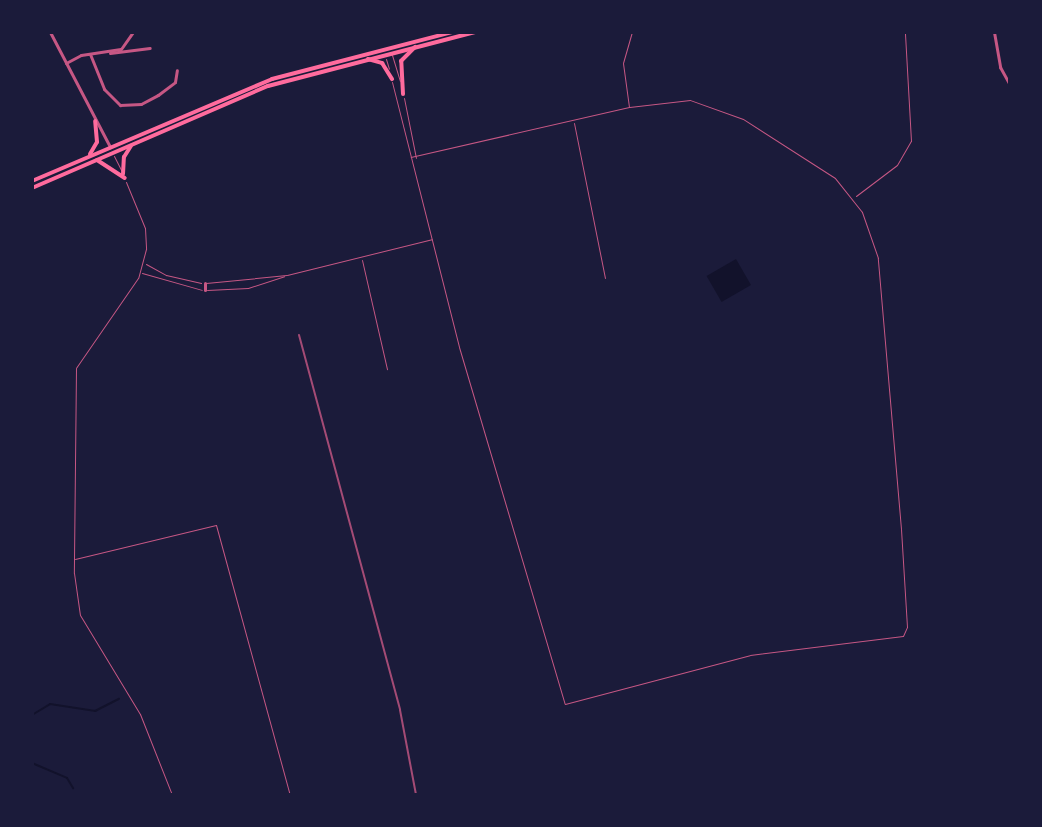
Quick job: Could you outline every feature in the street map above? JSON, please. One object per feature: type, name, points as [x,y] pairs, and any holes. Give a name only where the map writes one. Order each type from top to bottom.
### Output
[{"type":"main road","points":[[32,188],[248,88],[452,32]]},
{"type":"main road","points":[[32,181],[88,156],[136,142],[268,86],[387,49],[475,32]]},
{"type":"main road","points":[[403,94],[401,61],[417,45]]},
{"type":"main road","points":[[362,58],[379,61],[392,79]]},
{"type":"main road","points":[[88,156],[97,142],[95,121]]},
{"type":"main road","points":[[124,176],[124,157],[136,142]]},
{"type":"main road","points":[[97,160],[124,176]]},
{"type":"street","points":[[50,32],[111,150]]},
{"type":"street","points":[[106,53],[126,45],[133,32]]},
{"type":"street","points":[[994,32],[1000,67],[1010,85]]},
{"type":"street","points":[[66,63],[90,54],[150,48]]},
{"type":"street","points":[[90,54],[104,89],[120,105],[141,104],[158,95],[175,82],[177,70]]},
{"type":"street","points":[[1010,235],[1010,282]]},
{"type":"street","points":[[205,283],[205,290]]},
{"type":"lane","points":[[629,107],[623,63],[632,32]]},
{"type":"lane","points":[[854,198],[897,165],[911,141],[905,32]]},
{"type":"lane","points":[[387,49],[411,157],[415,161],[470,388],[565,704],[730,659],[895,640],[906,633],[880,273],[872,234],[854,198],[815,162],[718,107],[679,99],[629,107],[411,157]]},
{"type":"lane","points":[[387,49],[403,94],[418,155],[415,161]]},
{"type":"lane","points":[[574,120],[605,278]]},
{"type":"lane","points":[[111,150],[145,228],[144,262],[141,272],[76,368],[73,559],[80,615],[140,714],[172,795]]},
{"type":"lane","points":[[141,272],[205,290],[248,288],[287,275],[432,239]]},
{"type":"lane","points":[[361,258],[387,369]]},
{"type":"lane","points":[[144,262],[166,275],[205,283],[287,275]]},
{"type":"lane","points":[[73,559],[216,525],[290,795]]},
{"type":"shaded area","points":[[736,259],[751,285],[722,302],[707,276]]},
{"type":"waterway","points":[[32,715],[50,704],[95,711],[119,699]]},
{"type":"waterway","points":[[32,763],[67,778],[73,788]]},
{"type":"railway","points":[[299,335],[400,710],[416,795]]}]
